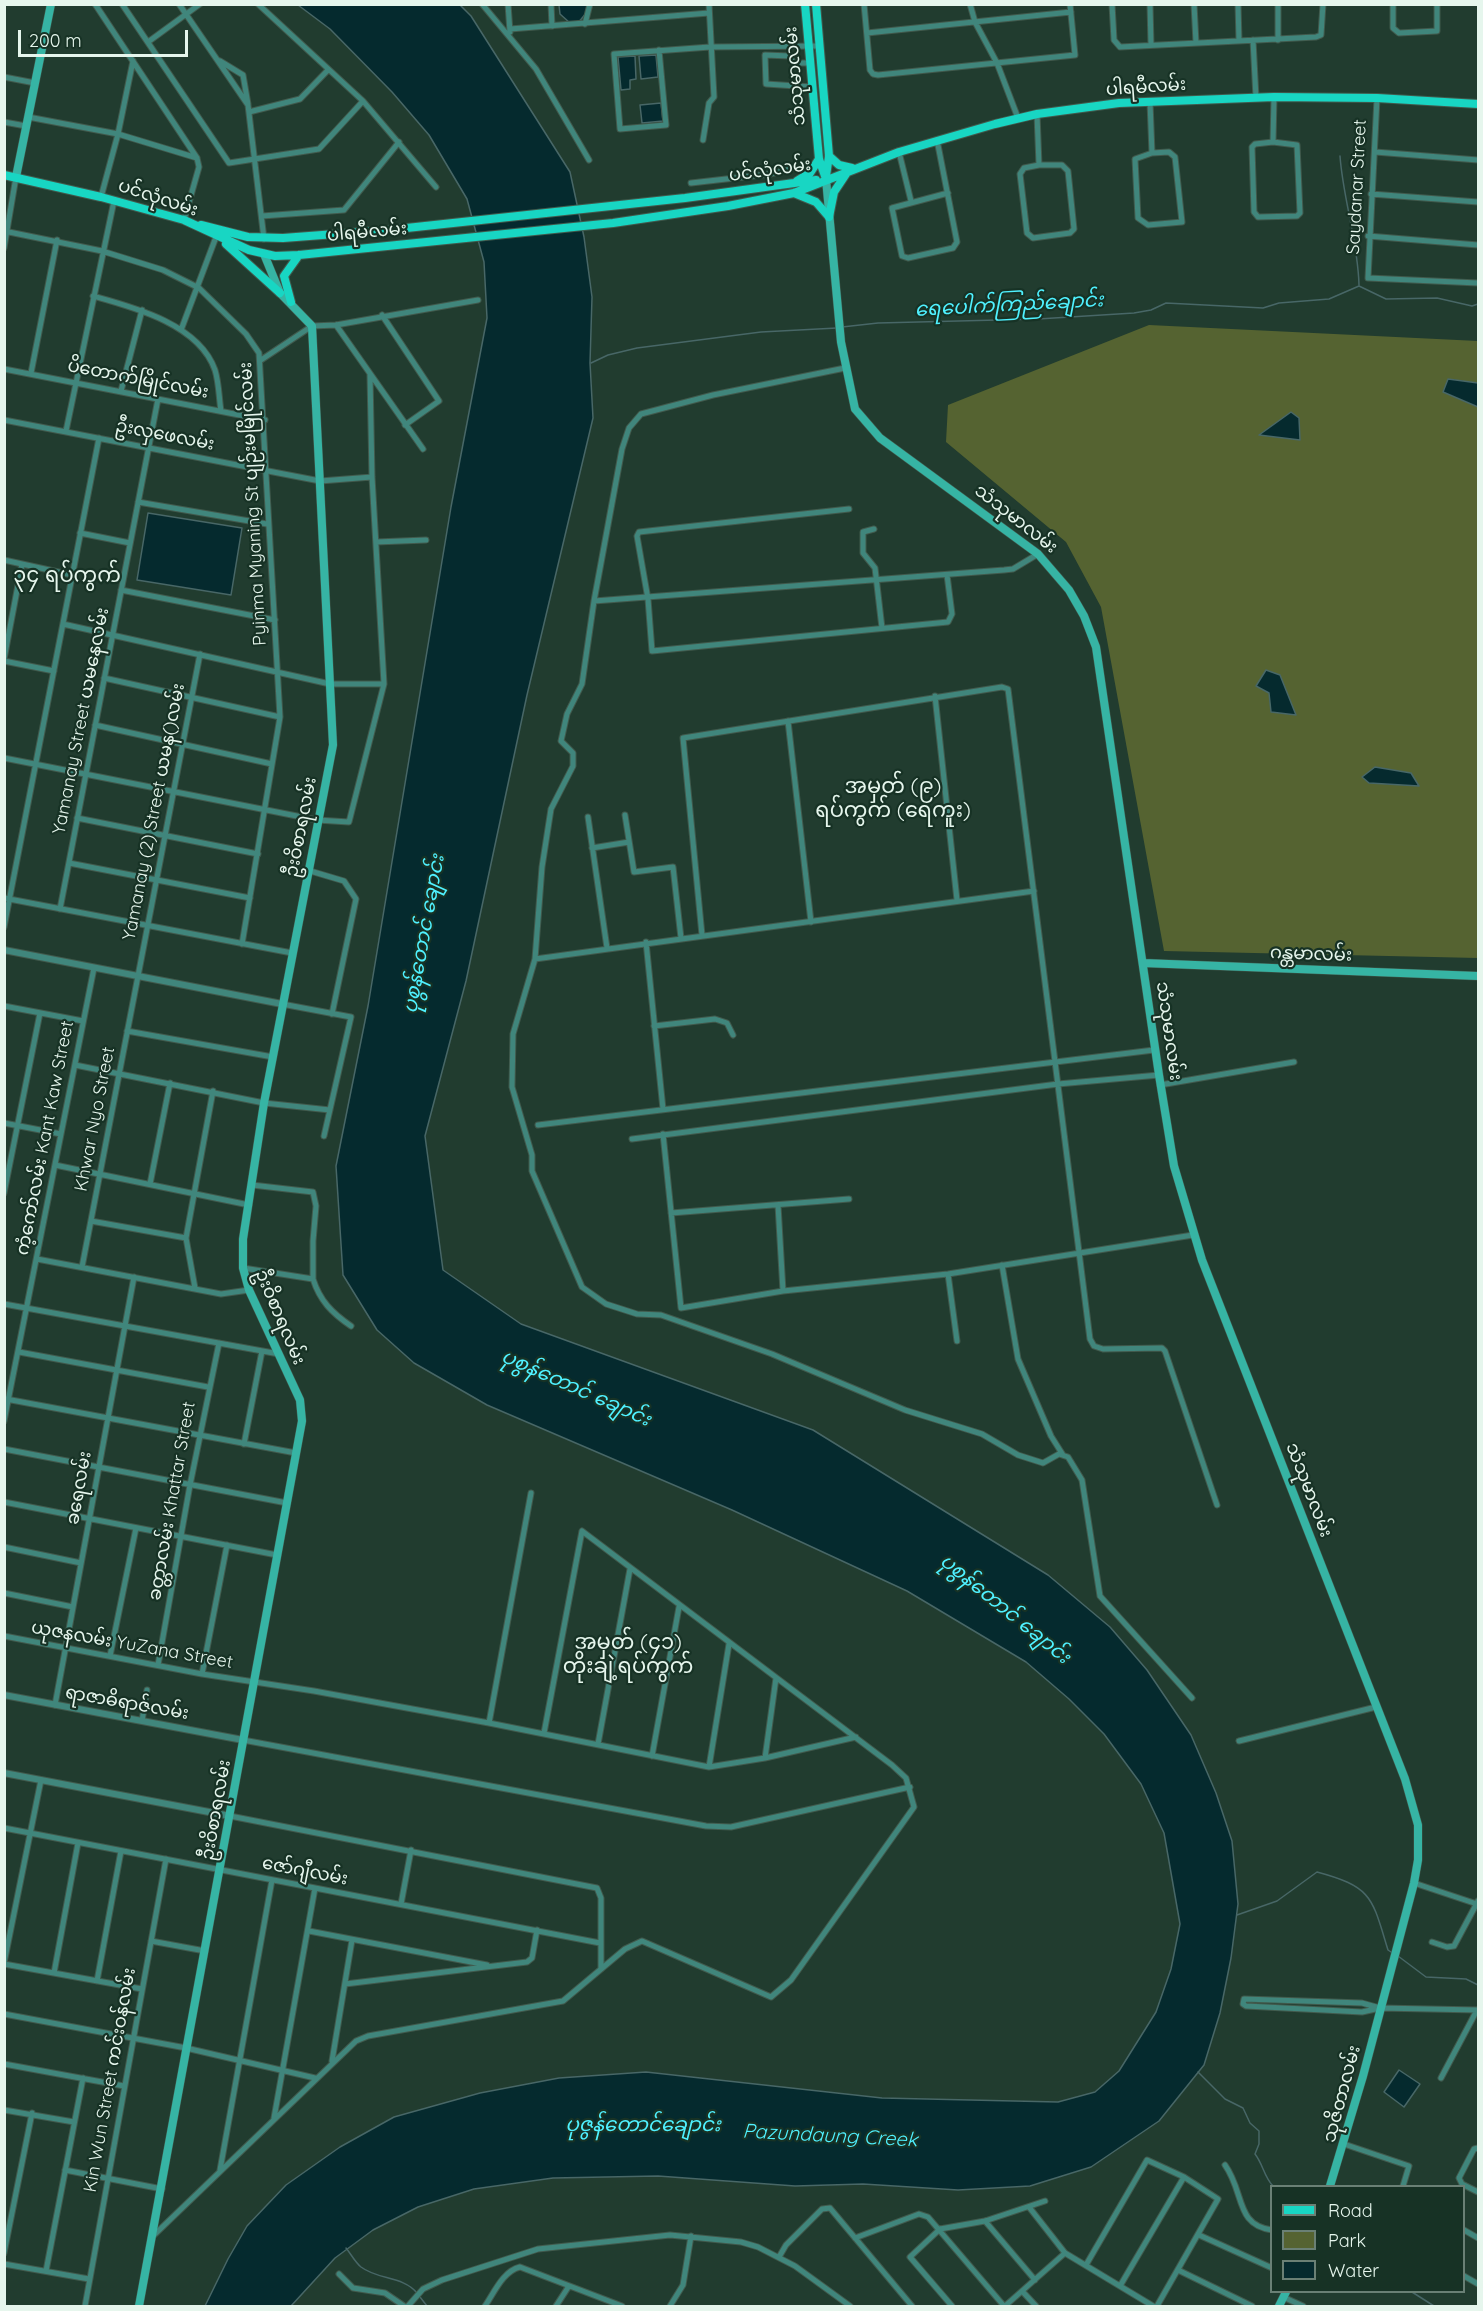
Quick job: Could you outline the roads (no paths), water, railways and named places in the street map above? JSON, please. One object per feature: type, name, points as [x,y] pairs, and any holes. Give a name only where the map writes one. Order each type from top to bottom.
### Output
[{"type":"main road","points":[[16,177],[51,4]]},
{"type":"main road","name":"သံသုမာလမ်း","points":[[805,4],[819,159],[825,179],[841,342],[855,410],[880,438],[1038,554],[1069,590],[1084,616],[1096,646],[1154,1050],[1174,1166],[1193,1235],[1405,1779],[1418,1825],[1418,1860],[1414,1883],[1393,1963]]},
{"type":"main road","name":"သံသုမာလမ်း","points":[[816,4],[829,156],[825,179]]},
{"type":"main road","name":"ပါရမီလမ်း","points":[[825,179],[937,140],[1036,114],[1150,102],[1256,98],[1377,98],[1479,104]]},
{"type":"main road","points":[[829,156],[844,168],[855,168]]},
{"type":"main road","points":[[791,183],[810,173],[819,159]]},
{"type":"main road","points":[[829,217],[831,201],[838,182],[855,168]]},
{"type":"main road","name":"ပင်လုံလမ်း","points":[[4,175],[101,197],[184,220],[216,237],[264,254],[298,255]]},
{"type":"main road","name":"ပင်လုံလမ်း","points":[[435,223],[825,179]]},
{"type":"main road","name":"ပင်လုံလမ်း","points":[[439,242],[663,217],[794,193],[825,179]]},
{"type":"main road","points":[[794,193],[816,202],[829,217]]},
{"type":"main road","points":[[184,220],[254,243],[264,254],[280,293]]},
{"type":"main road","name":"ပါရမီလမ်း","points":[[387,230],[435,223]]},
{"type":"main road","points":[[232,234],[264,239],[387,230]]},
{"type":"main road","points":[[264,254],[271,244],[349,238],[387,230]]},
{"type":"main road","points":[[216,237],[231,247],[291,302],[312,326]]},
{"type":"main road","name":"ပါရမီလမ်း","points":[[298,255],[439,242]]},
{"type":"main road","points":[[291,302],[284,276],[298,255]]},
{"type":"main road","name":"ဦးဝိစာရလမ်း","points":[[139,2307],[302,1421],[300,1400],[249,1290],[243,1268],[243,1239],[282,1004],[333,745],[312,326]]},
{"type":"main road","name":"ဂန္တမာလမ်း","points":[[1143,963],[1479,975]]},
{"type":"main road","name":"သုဇိတာလမ်း","points":[[1332,2185],[1393,1963]]},
{"type":"main road","points":[[1279,2307],[1285,2294]]},
{"type":"street","points":[[95,4],[197,158],[199,167],[184,220]]},
{"type":"street","points":[[122,4],[226,161],[234,164],[319,149],[363,101]]},
{"type":"street","points":[[179,4],[220,61],[249,108]]},
{"type":"street","points":[[148,42],[200,4]]},
{"type":"street","points":[[258,4],[363,101],[436,187]]},
{"type":"street","points":[[482,4],[547,86],[589,160]]},
{"type":"street","points":[[508,4],[511,39]]},
{"type":"street","points":[[551,4],[552,26]]},
{"type":"street","points":[[585,24],[590,4]]},
{"type":"street","points":[[703,140],[709,103],[714,97],[709,4]]},
{"type":"street","points":[[864,4],[873,74],[1075,55],[1070,4]]},
{"type":"street","points":[[970,4],[975,22],[997,63],[1018,118]]},
{"type":"street","points":[[1112,4],[1116,44],[1120,47],[1278,40],[1321,35],[1323,4]]},
{"type":"street","points":[[1150,4],[1152,45]]},
{"type":"street","points":[[1194,4],[1196,43]]},
{"type":"street","points":[[1238,4],[1239,41]]},
{"type":"street","points":[[1278,4],[1278,40]]},
{"type":"street","points":[[1393,4],[1393,28],[1399,33],[1437,31],[1437,4]]},
{"type":"street","points":[[867,33],[1071,12]]},
{"type":"street","points":[[510,29],[709,13]]},
{"type":"street","points":[[1253,40],[1256,98]]},
{"type":"street","points":[[659,50],[666,124],[620,129],[615,54],[659,50],[710,47],[819,46]]},
{"type":"street","points":[[810,63],[793,63],[790,56],[765,55],[766,84],[812,87]]},
{"type":"street","points":[[101,197],[118,134],[133,61]]},
{"type":"street","points":[[220,61],[243,75],[264,239]]},
{"type":"street","points":[[249,108],[300,99],[328,70]]},
{"type":"street","points":[[4,77],[35,82]]},
{"type":"street","points":[[1273,142],[1274,98]]},
{"type":"street","name":"Saydanar Street","points":[[1377,98],[1368,236],[1368,278],[1479,283]]},
{"type":"street","points":[[1150,102],[1152,153]]},
{"type":"street","points":[[1036,114],[1039,165]]},
{"type":"street","points":[[28,117],[118,134],[197,158]]},
{"type":"street","points":[[4,122],[26,126]]},
{"type":"street","points":[[937,140],[948,193],[956,245],[953,248],[908,258],[900,253],[891,211],[894,205],[948,193]]},
{"type":"street","points":[[262,216],[344,210],[399,142]]},
{"type":"street","points":[[1273,142],[1298,145],[1300,213],[1297,216],[1258,217],[1254,212],[1252,147],[1255,144],[1273,142]]},
{"type":"street","points":[[899,152],[911,201]]},
{"type":"street","points":[[1169,152],[1175,157],[1182,222],[1148,225],[1138,218],[1134,162],[1137,157],[1152,153],[1169,152]]},
{"type":"street","points":[[1375,152],[1479,160]]},
{"type":"street","points":[[1039,165],[1062,165],[1068,171],[1074,229],[1070,233],[1033,238],[1027,234],[1020,174],[1024,168],[1039,165]]},
{"type":"street","points":[[691,183],[770,174],[802,166]]},
{"type":"street","points":[[768,187],[770,174]]},
{"type":"street","points":[[4,248],[16,177]]},
{"type":"street","points":[[1371,194],[1479,202]]},
{"type":"street","points":[[66,431],[114,201]]},
{"type":"street","name":"Pyinma Myaning St ပျဉ်းမမြိုင်လမ်း","points":[[6,231],[102,251],[163,270],[199,288],[255,344],[261,360],[265,420],[264,470],[280,717],[242,944]]},
{"type":"street","points":[[1368,236],[1479,246]]},
{"type":"street","points":[[182,330],[216,237]]},
{"type":"street","points":[[31,373],[57,240]]},
{"type":"street","points":[[93,296],[142,310],[182,330],[210,360],[215,371],[221,411]]},
{"type":"street","points":[[261,360],[312,326],[336,325],[382,315],[478,300]]},
{"type":"street","points":[[121,391],[142,310]]},
{"type":"street","points":[[382,315],[440,401],[405,425]]},
{"type":"street","points":[[336,325],[423,449]]},
{"type":"street","points":[[845,368],[713,395],[641,414],[629,428],[622,449],[594,601],[582,684],[567,714],[561,741],[573,753],[573,766],[551,809],[542,867],[535,959],[513,1034],[512,1087],[532,1155],[532,1171],[582,1287],[606,1304],[637,1314],[661,1315],[772,1354],[905,1410],[982,1434],[1018,1455],[1043,1463],[1059,1454],[1068,1457],[1082,1480],[1100,1596],[1192,1698]]},
{"type":"street","name":"ပိတောက်မြိုင်လမ်း","points":[[4,369],[265,420]]},
{"type":"street","points":[[4,758],[317,819],[346,823],[351,818],[384,684],[372,477],[370,375]]},
{"type":"street","name":"Yamanay Street ယမနေလမ်း","points":[[60,909],[158,399]]},
{"type":"street","name":"ဦးလှဖေလမ်း","points":[[4,420],[320,481],[372,477]]},
{"type":"street","points":[[4,927],[7,898],[36,764],[99,438]]},
{"type":"street","points":[[138,502],[267,524]]},
{"type":"street","points":[[849,509],[639,532],[637,536],[648,599],[651,649],[654,652],[948,622],[952,614],[947,575]]},
{"type":"street","points":[[874,529],[862,534],[863,553],[874,566],[882,628]]},
{"type":"street","points":[[80,533],[130,543]]},
{"type":"street","points":[[376,542],[426,540]]},
{"type":"street","points":[[594,601],[648,599],[1013,569],[1038,554]]},
{"type":"street","points":[[4,560],[72,575]]},
{"type":"street","points":[[22,564],[4,660],[54,671]]},
{"type":"street","points":[[121,590],[275,620]]},
{"type":"street","points":[[4,612],[13,614]]},
{"type":"street","points":[[63,624],[330,684],[384,684]]},
{"type":"street","name":"Yamanay (2) Street ယမန()လမ်း","points":[[137,975],[200,654]]},
{"type":"street","points":[[104,678],[280,717]]},
{"type":"street","points":[[702,935],[682,738],[935,696],[1002,687],[1008,689],[1059,1084],[1078,1253],[1092,1343],[1102,1349],[1162,1348],[1165,1351],[1217,1505]]},
{"type":"street","points":[[935,696],[957,900]]},
{"type":"street","points":[[788,721],[811,922]]},
{"type":"street","points":[[95,725],[272,764]]},
{"type":"street","points":[[625,815],[634,872],[673,867],[681,938]]},
{"type":"street","points":[[588,817],[607,948]]},
{"type":"street","points":[[77,818],[258,854]]},
{"type":"street","points":[[592,848],[629,842]]},
{"type":"street","points":[[69,863],[250,898]]},
{"type":"street","points":[[307,870],[344,881],[356,899],[333,1014]]},
{"type":"street","points":[[535,959],[646,942],[1034,891]]},
{"type":"street","points":[[7,898],[292,953]]},
{"type":"street","points":[[646,942],[663,1108]]},
{"type":"street","points":[[4,950],[351,1017],[324,1136]]},
{"type":"street","name":"ကံ့ကော်လမ်း Kant Kaw Street","points":[[4,1420],[6,1399],[19,1352],[94,968]]},
{"type":"street","name":"Khwar Nyo Street","points":[[82,1267],[137,975]]},
{"type":"street","points":[[4,1006],[83,1021]]},
{"type":"street","points":[[4,1193],[40,1013]]},
{"type":"street","points":[[654,1026],[715,1019],[728,1023],[734,1035]]},
{"type":"street","points":[[127,1030],[273,1057]]},
{"type":"street","points":[[538,1125],[1154,1050]]},
{"type":"street","points":[[1160,1085],[1294,1062]]},
{"type":"street","points":[[75,1065],[264,1103],[330,1110]]},
{"type":"street","points":[[632,1139],[1059,1084],[1159,1075]]},
{"type":"street","points":[[150,1184],[170,1083]]},
{"type":"street","points":[[195,1288],[186,1238],[213,1091]]},
{"type":"street","points":[[4,1123],[61,1134]]},
{"type":"street","points":[[663,1134],[681,1308],[783,1291],[948,1274],[1193,1235]]},
{"type":"street","points":[[55,1165],[249,1205]]},
{"type":"street","points":[[252,1185],[313,1192],[316,1206],[313,1279],[324,1303],[336,1316],[351,1326]]},
{"type":"street","points":[[671,1213],[849,1199]]},
{"type":"street","points":[[778,1205],[783,1291]]},
{"type":"street","points":[[91,1221],[186,1238]]},
{"type":"street","points":[[37,1259],[221,1294],[249,1290]]},
{"type":"street","points":[[1002,1265],[1018,1359],[1051,1436],[1063,1455]]},
{"type":"street","points":[[243,1268],[313,1279]]},
{"type":"street","points":[[948,1274],[957,1341]]},
{"type":"street","name":"ခရေလမ်း","points":[[55,1705],[134,1277]]},
{"type":"street","points":[[4,1304],[279,1354]]},
{"type":"street","name":"ခတ္တာလမ်း Khattar Street","points":[[158,1665],[208,1387],[219,1343]]},
{"type":"street","points":[[244,1444],[262,1351]]},
{"type":"street","points":[[19,1352],[208,1387]]},
{"type":"street","points":[[6,1399],[296,1454]]},
{"type":"street","points":[[4,1449],[287,1503]]},
{"type":"street","points":[[489,1723],[531,1493]]},
{"type":"street","points":[[4,1502],[277,1555]]},
{"type":"street","points":[[111,1656],[136,1528]]},
{"type":"street","points":[[153,2236],[332,2061],[356,2041],[368,2036],[563,2001],[625,1949],[642,1941],[661,1947],[767,1997],[784,1988],[796,1975],[914,1807],[906,1778],[892,1765],[582,1532],[544,1733]]},
{"type":"street","points":[[202,1674],[227,1545]]},
{"type":"street","points":[[4,1547],[81,1563]]},
{"type":"street","points":[[598,1744],[630,1569]]},
{"type":"street","points":[[4,1593],[73,1607]]},
{"type":"street","points":[[652,1756],[679,1607]]},
{"type":"street","name":"ယုဇနလမ်း YuZana Street","points":[[4,1636],[202,1674],[544,1733],[709,1767]]},
{"type":"street","points":[[729,1644],[709,1767],[765,1758],[855,1737]]},
{"type":"street","points":[[765,1758],[776,1678]]},
{"type":"street","points":[[142,1721],[147,1690]]},
{"type":"street","name":"ရာဇာဓိရာဇ်လမ်း","points":[[4,1695],[243,1741]]},
{"type":"street","points":[[1239,1740],[1376,1707]]},
{"type":"street","points":[[243,1741],[706,1826],[731,1827],[909,1787]]},
{"type":"street","points":[[4,1773],[231,1809],[411,1850],[597,1888],[601,1898],[601,1969]]},
{"type":"street","points":[[41,1780],[4,1964],[142,1989]]},
{"type":"street","name":"ဇော်ဂျီလမ်း","points":[[4,1828],[600,1943]]},
{"type":"street","points":[[54,1973],[78,1842]]},
{"type":"street","points":[[401,1904],[411,1850]]},
{"type":"street","points":[[98,1981],[121,1851]]},
{"type":"street","name":"Kin Wun Street ကင်းဝန်လမ်း","points":[[85,2307],[166,1859]]},
{"type":"street","points":[[220,2172],[238,2060],[272,1880]]},
{"type":"street","points":[[1414,1883],[1478,1903],[1454,1946],[1447,1947],[1432,1942]]},
{"type":"street","points":[[274,2120],[315,1888]]},
{"type":"street","points":[[345,1984],[530,1960],[537,1930]]},
{"type":"street","points":[[309,1931],[492,1966]]},
{"type":"street","points":[[332,2061],[352,1940]]},
{"type":"street","points":[[151,1941],[204,1952]]},
{"type":"street","points":[[1380,2008],[1362,2003],[1244,1999],[1243,2004],[1362,2012],[1380,2008],[1478,2010],[1441,2078]]},
{"type":"street","points":[[1332,2002],[1332,2011]]},
{"type":"street","points":[[4,2014],[284,2069],[315,2078]]},
{"type":"street","points":[[4,2064],[124,2086]]},
{"type":"street","points":[[45,2271],[83,2078]]},
{"type":"street","points":[[4,2110],[75,2122]]},
{"type":"street","points":[[4,2253],[32,2113]]},
{"type":"street","points":[[1344,2144],[1409,2166],[1404,2185]]},
{"type":"street","points":[[1478,2148],[1459,2178],[1460,2181],[1479,2192]]},
{"type":"street","points":[[1029,2207],[1065,2253],[1155,2307],[1218,2199],[1184,2177],[1147,2160],[1086,2265]]},
{"type":"street","points":[[1225,2165],[1235,2180],[1249,2222],[1257,2228],[1270,2230]]},
{"type":"street","points":[[65,2170],[162,2189]]},
{"type":"street","points":[[1120,2286],[1184,2177]]},
{"type":"street","points":[[952,2307],[910,2257],[940,2229],[985,2221],[1045,2201]]},
{"type":"street","points":[[779,2257],[786,2245],[826,2207],[830,2208],[912,2307]]},
{"type":"street","points":[[855,2238],[919,2214],[928,2217],[1004,2307],[1065,2253]]},
{"type":"street","points":[[985,2221],[1035,2280]]},
{"type":"street","points":[[1465,2231],[1479,2238]]},
{"type":"street","points":[[339,2274],[353,2289],[384,2293],[406,2307],[420,2292],[442,2280],[538,2249],[670,2235],[691,2236],[741,2242],[779,2257],[795,2266],[850,2307]]},
{"type":"street","points":[[1198,2235],[1270,2267]]},
{"type":"street","points":[[671,2306],[683,2285],[691,2236]]},
{"type":"street","points":[[4,2264],[89,2279]]},
{"type":"street","points":[[485,2307],[513,2269],[520,2267],[622,2307]]},
{"type":"street","points":[[1178,2270],[1252,2307]]},
{"type":"street","points":[[1465,2277],[1479,2284]]},
{"type":"street","points":[[556,2307],[569,2286]]},
{"type":"street","points":[[1022,2291],[1036,2307]]},
{"type":"street","points":[[1285,2294],[1303,2307]]},
{"type":"water","points":[[298,5],[460,5],[471,16],[570,172],[584,237],[592,297],[590,363],[593,418],[527,695],[466,981],[425,1136],[443,1270],[521,1324],[813,1430],[1048,1575],[1110,1627],[1147,1670],[1191,1735],[1216,1793],[1232,1841],[1238,1904],[1231,1958],[1220,2013],[1204,2065],[1159,2121],[1091,2167],[1030,2186],[958,2190],[863,2184],[795,2186],[658,2176],[553,2178],[474,2189],[418,2207],[373,2230],[335,2258],[291,2306],[205,2306],[247,2226],[286,2185],[340,2147],[394,2117],[480,2093],[559,2078],[646,2072],[882,2098],[1058,2102],[1095,2092],[1119,2071],[1156,2012],[1171,1969],[1180,1924],[1164,1833],[1141,1784],[1104,1734],[1069,1699],[1026,1662],[907,1591],[732,1510],[487,1405],[414,1363],[377,1330],[343,1275],[336,1166],[368,1006],[451,507],[487,318],[484,262],[467,199],[429,135],[392,92],[330,29]]},
{"type":"water","points":[[559,5],[588,5],[587,12],[578,23],[570,23],[560,14]]},
{"type":"water","points":[[656,55],[658,77],[641,79],[639,56]]},
{"type":"water","points":[[635,56],[636,79],[630,80],[630,89],[621,90],[618,57]]},
{"type":"water","points":[[661,103],[663,121],[642,123],[640,105]]},
{"type":"water","points":[[1448,379],[1478,383],[1478,407],[1443,392]]},
{"type":"water","points":[[1291,412],[1299,418],[1300,440],[1259,435]]},
{"type":"water","points":[[148,513],[242,528],[231,595],[137,580]]},
{"type":"water","points":[[1266,670],[1280,675],[1296,715],[1271,712],[1269,693],[1256,686]]},
{"type":"water","points":[[1375,767],[1411,773],[1419,786],[1369,783],[1362,777]]},
{"type":"water","points":[[1399,2070],[1420,2084],[1404,2107],[1384,2092]]},
{"type":"waterway","points":[[1340,156],[1356,252],[1359,285]]},
{"type":"waterway","name":"ရေပေါက်ကြည်ချောင်း","points":[[842,327],[878,323],[1038,319],[1134,313],[1151,310],[1166,303],[1263,308],[1279,303],[1329,299],[1359,286],[1386,299],[1437,298],[1472,306],[1478,304]]},
{"type":"waterway","name":"ရေပေါက်ကြည်ချောင်း","points":[[591,363],[608,355],[637,348],[761,332],[837,328]]},
{"type":"waterway","points":[[1237,1915],[1277,1901],[1317,1872],[1349,1883],[1368,1897],[1378,1918],[1388,1950],[1391,1952]]},
{"type":"waterway","points":[[1398,1956],[1426,1977],[1466,1979],[1478,1985]]},
{"type":"waterway","points":[[1198,2072],[1225,2099],[1243,2108],[1250,2123],[1259,2131],[1259,2144],[1255,2154],[1272,2185]]},
{"type":"waterway","points":[[346,2248],[361,2267],[405,2284],[417,2293]]},
{"type":"waterway","points":[[1414,2293],[1434,2306]]},
{"type":"waterway","points":[[420,2297],[427,2306]]},
{"type":"district","name":"၃၄ ရပ်ကွက်","points":[[67,576]]},
{"type":"district","name":"အမှတ် (၉) ရပ်ကွက် (ရေကူး)","points":[[893,799]]},
{"type":"district","name":"အမှတ် (၄၁) တိုးချဲ့ရပ်ကွက်","points":[[628,1655]]},
{"type":"water label","name":"ပုစွန်တောင် ချောင်း","points":[[424,934]]},
{"type":"water label","name":"ပုစွန်တောင် ချောင်း","points":[[576,1388]]},
{"type":"water label","name":"ပုစွန်တောင် ချောင်း","points":[[1005,1609]]},
{"type":"water label","name":"ပုဇွန်တောင်ချောင်း","points":[[643,2125]]},
{"type":"water label","name":"Pazundaung Creek","points":[[830,2136]]}]
